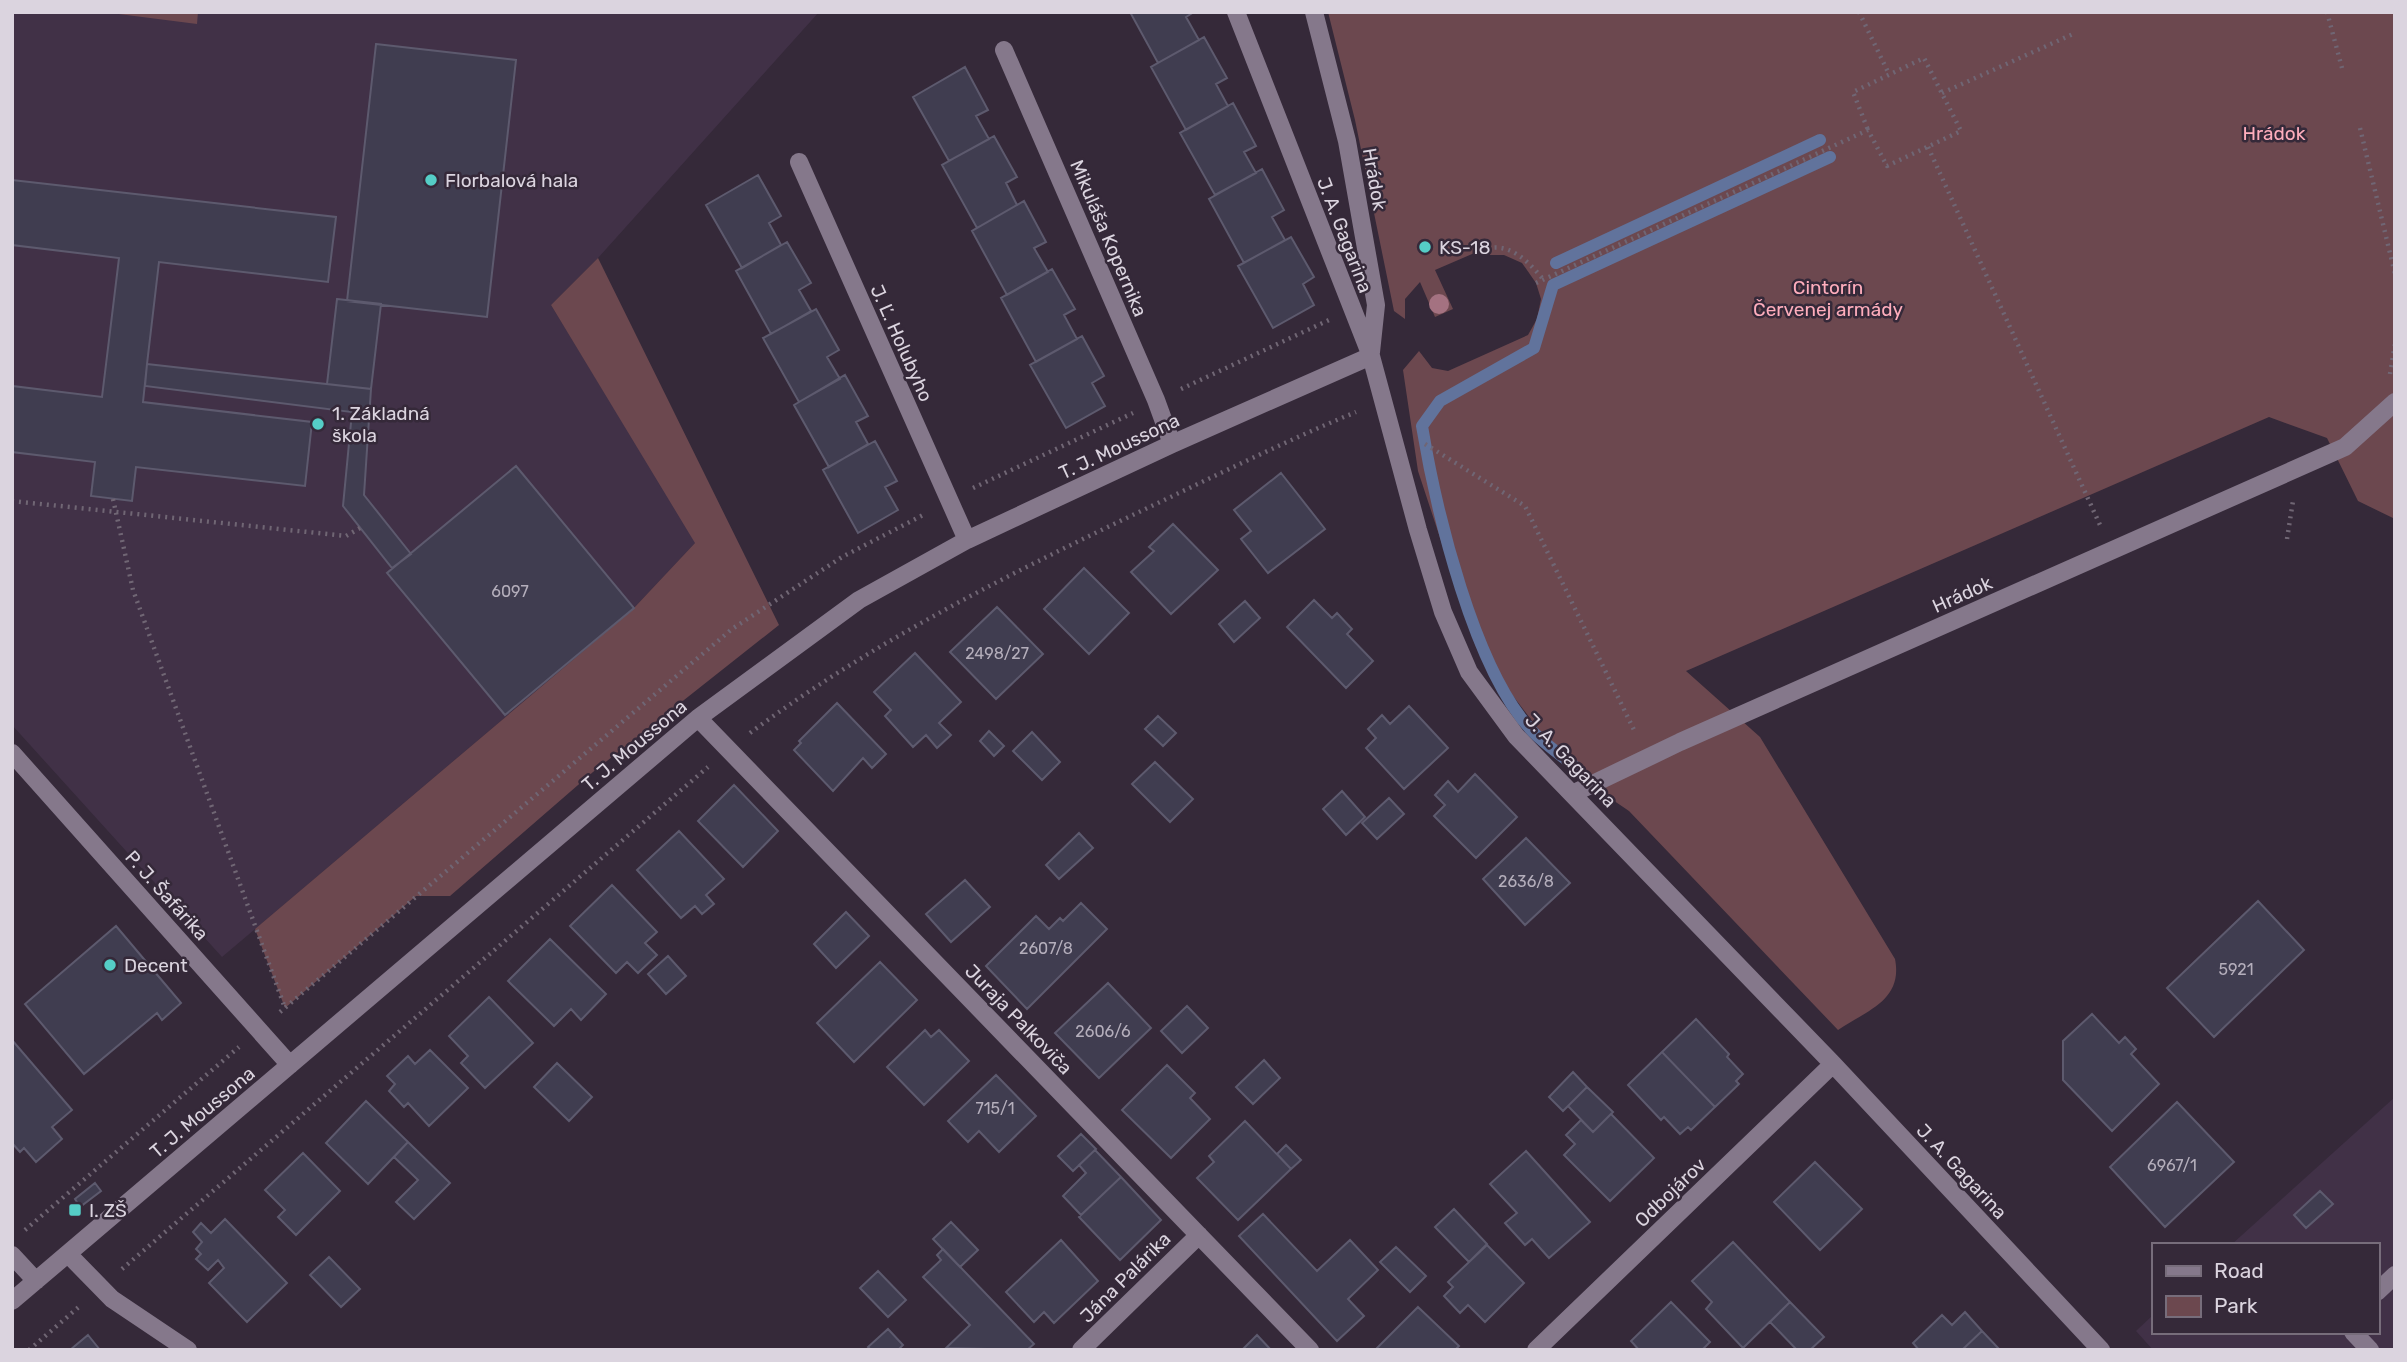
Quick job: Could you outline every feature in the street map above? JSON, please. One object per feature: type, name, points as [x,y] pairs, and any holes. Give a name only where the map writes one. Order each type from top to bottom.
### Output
[{"type":"street","name":"J. A. Gagarina","points":[[1236,12],[1371,356],[1443,612],[1469,673],[1516,736],[1833,1064],[2101,1350]]},
{"type":"street","name":"Hrádok","points":[[1314,12],[1347,141],[1376,305],[1371,356]]},
{"type":"street","name":"Mikuláša Kopernika","points":[[1004,50],[1156,400],[1172,444]]},
{"type":"street","name":"J. Ľ. Holubyho","points":[[799,162],[967,540]]},
{"type":"street","name":"T. J. Moussona","points":[[12,1301],[698,718],[859,600],[967,540],[1172,444],[1371,356]]},
{"type":"street","name":"Hrádok","points":[[1574,793],[2345,447],[2395,402]]},
{"type":"street","name":"Juraja Palkoviča","points":[[698,718],[1310,1350]]},
{"type":"street","name":"P. J. Šafárika","points":[[12,753],[290,1065]]},
{"type":"street","name":"Odbojárov","points":[[1536,1350],[1833,1064]]},
{"type":"street","name":"Jána Palárika","points":[[1081,1350],[1199,1235]]},
{"type":"street","points":[[68,1254],[112,1299],[188,1350]]},
{"type":"street","points":[[12,1255],[36,1281]]},
{"type":"street","points":[[2379,1290],[2395,1275]]},
{"type":"street","points":[[2355,1334],[2370,1350]]},
{"type":"path","points":[[1858,12],[1889,74]]},
{"type":"path","points":[[2327,12],[2342,68]]},
{"type":"path","points":[[1942,93],[2073,34]]},
{"type":"path","points":[[1924,58],[1942,93],[1961,131],[1887,166],[1868,130],[1853,92],[1924,58]]},
{"type":"path","points":[[2360,128],[2395,274]]},
{"type":"path","points":[[1536,283],[1868,130]]},
{"type":"path","points":[[1928,147],[2111,551]]},
{"type":"path","points":[[1480,251],[1498,248],[1513,252],[1527,259],[1543,279]]},
{"type":"path","points":[[29,1350],[728,750],[851,662],[929,616],[1034,562],[1301,435],[1383,400]]},
{"type":"path","points":[[1389,422],[1525,506],[1647,758]]},
{"type":"path","points":[[113,499],[133,590],[285,1007]]},
{"type":"path","points":[[12,501],[345,536],[360,528]]},
{"type":"shaded area","name":"1. Základná škola","points":[[12,12],[819,12],[598,258],[551,305],[696,542],[633,609],[222,957],[12,725]]},
{"type":"shaded area","points":[[2395,1097],[2395,1350],[2153,1350],[2136,1331],[2152,1316],[2152,1334],[2379,1334],[2379,1243],[2233,1243]]},
{"type":"green space","points":[[103,12],[198,12],[197,24]]},
{"type":"green space","name":"Cintorín Červenej armády","points":[[1328,12],[2395,12],[2395,519],[2358,501],[2327,438],[2269,417],[1686,671],[1760,737],[1895,959],[1894,985],[1888,994],[1871,1010],[1838,1030],[1629,811],[1570,771],[1476,647],[1418,471],[1403,370],[1419,351],[1432,368],[1448,371],[1528,335],[1537,319],[1541,299],[1536,283],[1522,263],[1504,255],[1490,255],[1486,248],[1435,270],[1453,309],[1435,317],[1420,282],[1405,299],[1405,319],[1394,311],[1355,120]]},
{"type":"green space","points":[[598,258],[779,625],[593,772],[450,896],[416,896],[285,1008],[255,929],[633,609],[695,543],[551,305]]},
{"type":"building","points":[[1130,12],[1194,12],[1186,17],[1199,40],[1158,63]]},
{"type":"building","points":[[1204,37],[1227,78],[1216,84],[1228,106],[1186,130],[1151,67]]},
{"type":"building","name":"Florbalová hala","points":[[376,44],[516,60],[487,317],[347,301]]},
{"type":"building","points":[[965,67],[988,110],[976,116],[989,139],[949,161],[913,97]]},
{"type":"building","points":[[1233,103],[1256,146],[1244,152],[1256,173],[1215,195],[1180,133]]},
{"type":"building","points":[[994,136],[1017,177],[1006,183],[1017,205],[977,228],[942,165]]},
{"type":"building","points":[[1262,169],[1284,210],[1272,217],[1285,240],[1244,263],[1209,199]]},
{"type":"building","points":[[758,175],[781,216],[769,223],[781,245],[742,268],[706,205]]},
{"type":"building","points":[[12,180],[336,217],[328,282],[159,262],[147,364],[143,402],[312,422],[305,486],[136,467],[132,501],[91,496],[95,462],[12,452],[12,386],[102,397],[119,258],[12,245]]},
{"type":"building","points":[[1024,201],[1046,242],[1034,248],[1048,272],[1007,295],[972,231]]},
{"type":"building","points":[[1291,237],[1314,277],[1303,284],[1314,305],[1273,328],[1238,266]]},
{"type":"building","points":[[787,242],[811,283],[799,290],[811,311],[771,334],[736,271]]},
{"type":"building","points":[[1052,269],[1075,309],[1064,315],[1077,339],[1036,362],[1001,298]]},
{"type":"building","points":[[337,299],[381,304],[371,389],[327,384]]},
{"type":"building","points":[[816,309],[839,350],[827,357],[840,379],[799,402],[763,338]]},
{"type":"building","points":[[1082,336],[1104,376],[1092,383],[1105,406],[1066,428],[1030,365]]},
{"type":"building","points":[[147,364],[371,389],[364,495],[411,554],[392,568],[343,506],[352,412],[145,386]]},
{"type":"building","points":[[845,375],[868,416],[856,422],[868,444],[829,467],[794,405]]},
{"type":"building","points":[[875,441],[897,481],[885,487],[898,510],[858,533],[823,470]]},
{"type":"building","points":[[516,466],[634,608],[505,715],[387,573]]},
{"type":"building","points":[[1281,473],[1325,529],[1268,573],[1241,539],[1251,531],[1234,510]]},
{"type":"building","points":[[1173,524],[1218,570],[1171,614],[1131,572],[1154,551],[1149,547]]},
{"type":"building","points":[[1084,568],[1129,613],[1089,654],[1044,609]]},
{"type":"building","points":[[1314,600],[1332,618],[1337,613],[1352,629],[1347,634],[1373,661],[1346,688],[1287,627]]},
{"type":"building","points":[[1245,601],[1260,618],[1234,642],[1219,624]]},
{"type":"building","points":[[997,607],[1043,654],[996,699],[950,652]]},
{"type":"building","points":[[915,653],[961,702],[939,723],[951,735],[937,748],[926,735],[913,747],[885,716],[891,710],[874,692]]},
{"type":"building","points":[[837,703],[886,754],[872,768],[863,758],[833,791],[794,750],[801,743],[799,741]]},
{"type":"building","points":[[1409,706],[1448,748],[1404,789],[1366,748],[1376,738],[1368,729],[1382,715],[1390,724]]},
{"type":"building","points":[[1158,716],[1176,733],[1163,746],[1145,729]]},
{"type":"building","points":[[989,731],[1004,746],[994,756],[980,741]]},
{"type":"building","points":[[1032,732],[1060,762],[1042,780],[1013,751]]},
{"type":"building","points":[[1155,762],[1193,799],[1170,822],[1132,784]]},
{"type":"building","points":[[1475,774],[1517,817],[1476,858],[1434,816],[1445,805],[1435,795],[1448,781],[1458,792]]},
{"type":"building","points":[[734,785],[778,831],[743,867],[698,821]]},
{"type":"building","points":[[1342,791],[1365,817],[1346,835],[1323,809]]},
{"type":"building","points":[[1389,798],[1404,814],[1377,839],[1362,823]]},
{"type":"building","points":[[679,831],[724,879],[706,895],[714,904],[702,914],[695,906],[681,918],[637,870]]},
{"type":"building","points":[[1079,833],[1093,848],[1059,879],[1046,865]]},
{"type":"building","points":[[1526,838],[1570,883],[1525,925],[1483,879]]},
{"type":"building","points":[[965,880],[990,907],[951,942],[926,914]]},
{"type":"building","points":[[612,885],[657,932],[645,943],[657,955],[638,973],[627,962],[616,973],[570,926]]},
{"type":"building","points":[[2258,901],[2304,950],[2214,1037],[2167,988]]},
{"type":"building","points":[[1081,903],[1107,929],[1027,1009],[986,966],[1036,916],[1049,929],[1060,918],[1063,921]]},
{"type":"building","points":[[846,912],[869,936],[836,968],[814,944]]},
{"type":"building","name":"Decent","points":[[116,926],[181,1003],[162,1020],[157,1013],[84,1074],[25,1004]]},
{"type":"building","points":[[550,939],[606,994],[581,1020],[571,1009],[554,1026],[508,981]]},
{"type":"building","points":[[668,956],[686,976],[666,994],[648,974]]},
{"type":"building","points":[[880,962],[917,1000],[854,1062],[817,1023]]},
{"type":"building","points":[[1108,983],[1151,1028],[1099,1078],[1055,1033]]},
{"type":"building","points":[[489,997],[533,1043],[485,1088],[461,1063],[468,1056],[449,1036]]},
{"type":"building","points":[[1187,1006],[1208,1028],[1182,1053],[1161,1031]]},
{"type":"building","points":[[2092,1014],[2119,1043],[2125,1037],[2136,1049],[2131,1054],[2159,1084],[2112,1131],[2063,1080],[2063,1041]]},
{"type":"building","points":[[1696,1019],[1729,1054],[1727,1057],[1743,1074],[1736,1081],[1739,1084],[1715,1107],[1662,1052]]},
{"type":"building","points":[[925,1030],[931,1037],[939,1030],[969,1061],[924,1105],[887,1067]]},
{"type":"building","points":[[12,1040],[72,1110],[52,1127],[62,1139],[36,1162],[24,1148],[20,1152],[12,1143]]},
{"type":"building","points":[[430,1050],[468,1088],[429,1126],[408,1103],[404,1107],[389,1091],[395,1084],[387,1076],[408,1056],[415,1064]]},
{"type":"building","points":[[1662,1052],[1715,1107],[1691,1130],[1688,1127],[1680,1134],[1664,1117],[1661,1120],[1628,1085]]},
{"type":"building","points":[[1264,1060],[1280,1078],[1253,1104],[1236,1087]]},
{"type":"building","points":[[557,1063],[592,1097],[569,1121],[534,1087]]},
{"type":"building","points":[[1167,1065],[1195,1093],[1190,1098],[1210,1119],[1171,1158],[1122,1110]]},
{"type":"building","points":[[1573,1072],[1587,1087],[1563,1111],[1549,1097]]},
{"type":"building","points":[[996,1075],[1036,1116],[999,1152],[979,1131],[968,1142],[948,1121]]},
{"type":"building","points":[[1587,1087],[1613,1112],[1593,1132],[1568,1106]]},
{"type":"building","points":[[366,1101],[408,1142],[368,1184],[326,1143]]},
{"type":"building","points":[[2177,1102],[2234,1162],[2165,1227],[2110,1167]]},
{"type":"building","points":[[1611,1114],[1654,1158],[1610,1201],[1564,1155],[1575,1144],[1566,1135],[1581,1120],[1593,1132]]},
{"type":"building","points":[[1245,1121],[1291,1169],[1238,1220],[1197,1178],[1214,1162],[1209,1156]]},
{"type":"building","points":[[1081,1134],[1096,1149],[1073,1171],[1058,1156]]},
{"type":"building","points":[[408,1142],[450,1183],[414,1219],[396,1202],[418,1180],[394,1157]]},
{"type":"building","points":[[1286,1145],[1301,1160],[1291,1169],[1277,1154]]},
{"type":"building","points":[[1095,1150],[1121,1177],[1081,1215],[1063,1196],[1086,1173],[1079,1165]]},
{"type":"building","points":[[1526,1151],[1590,1222],[1549,1258],[1532,1239],[1525,1245],[1505,1223],[1517,1213],[1490,1184]]},
{"type":"building","points":[[303,1153],[340,1191],[296,1235],[278,1217],[285,1210],[265,1190]]},
{"type":"building","points":[[1815,1162],[1862,1209],[1820,1250],[1774,1202]]},
{"type":"building","points":[[1121,1177],[1161,1220],[1120,1260],[1079,1217]]},
{"type":"building","points":[[95,1183],[101,1191],[80,1207],[75,1199]]},
{"type":"building","points":[[2320,1191],[2333,1204],[2306,1228],[2294,1215]]},
{"type":"building","points":[[1454,1209],[1487,1244],[1469,1262],[1435,1227]]},
{"type":"building","points":[[1263,1214],[1317,1271],[1350,1240],[1378,1270],[1348,1299],[1364,1316],[1337,1341],[1239,1236]]},
{"type":"building","points":[[225,1219],[287,1283],[247,1322],[209,1283],[224,1268],[218,1260],[208,1270],[196,1259],[201,1254],[196,1249],[202,1242],[193,1232],[201,1223],[211,1233]]},
{"type":"building","points":[[951,1222],[978,1250],[960,1267],[933,1239]]},
{"type":"building","points":[[1061,1240],[1098,1281],[1054,1323],[1044,1312],[1034,1322],[1006,1292]]},
{"type":"building","points":[[1733,1242],[1790,1302],[1743,1348],[1706,1309],[1712,1302],[1692,1281]]},
{"type":"building","points":[[1487,1245],[1524,1283],[1485,1322],[1468,1305],[1460,1313],[1444,1296],[1453,1287],[1448,1282]]},
{"type":"building","points":[[1396,1247],[1426,1276],[1410,1292],[1380,1262]]},
{"type":"building","points":[[943,1249],[1034,1344],[1027,1350],[946,1348],[970,1325],[923,1277],[941,1260],[937,1255]]},
{"type":"building","points":[[329,1257],[360,1289],[341,1307],[310,1275]]},
{"type":"building","points":[[878,1271],[906,1300],[888,1317],[860,1288]]},
{"type":"building","points":[[1671,1302],[1710,1342],[1702,1350],[1639,1350],[1631,1341]]},
{"type":"building","points":[[1790,1302],[1824,1337],[1810,1350],[1797,1350],[1770,1322]]},
{"type":"building","points":[[1418,1307],[1459,1346],[1455,1350],[1375,1350]]},
{"type":"building","points":[[1965,1312],[1982,1331],[1962,1350],[1919,1350],[1913,1343],[1942,1315],[1952,1325]]},
{"type":"building","points":[[888,1329],[903,1345],[898,1350],[871,1350],[868,1347]]},
{"type":"building","points":[[1982,1331],[2000,1350],[1962,1350]]},
{"type":"building","points":[[88,1335],[100,1350],[70,1350]]},
{"type":"building","points":[[1257,1335],[1271,1350],[1242,1350]]},
{"type":"waterway","points":[[1556,263],[1820,140]]},
{"type":"waterway","points":[[1574,766],[1533,732],[1512,705],[1493,670],[1476,631],[1448,544],[1422,426],[1440,401],[1534,348],[1553,285],[1830,157]]},
{"type":"place","name":"Florbalová hala","points":[[431,180]]},
{"type":"place","name":"KS-18","points":[[1425,247]]},
{"type":"place","name":"1. Základná škola","points":[[318,424]]},
{"type":"place","name":"Decent","points":[[110,965]]},
{"type":"place","name":"I. ZŠ","points":[[75,1210]]}]
